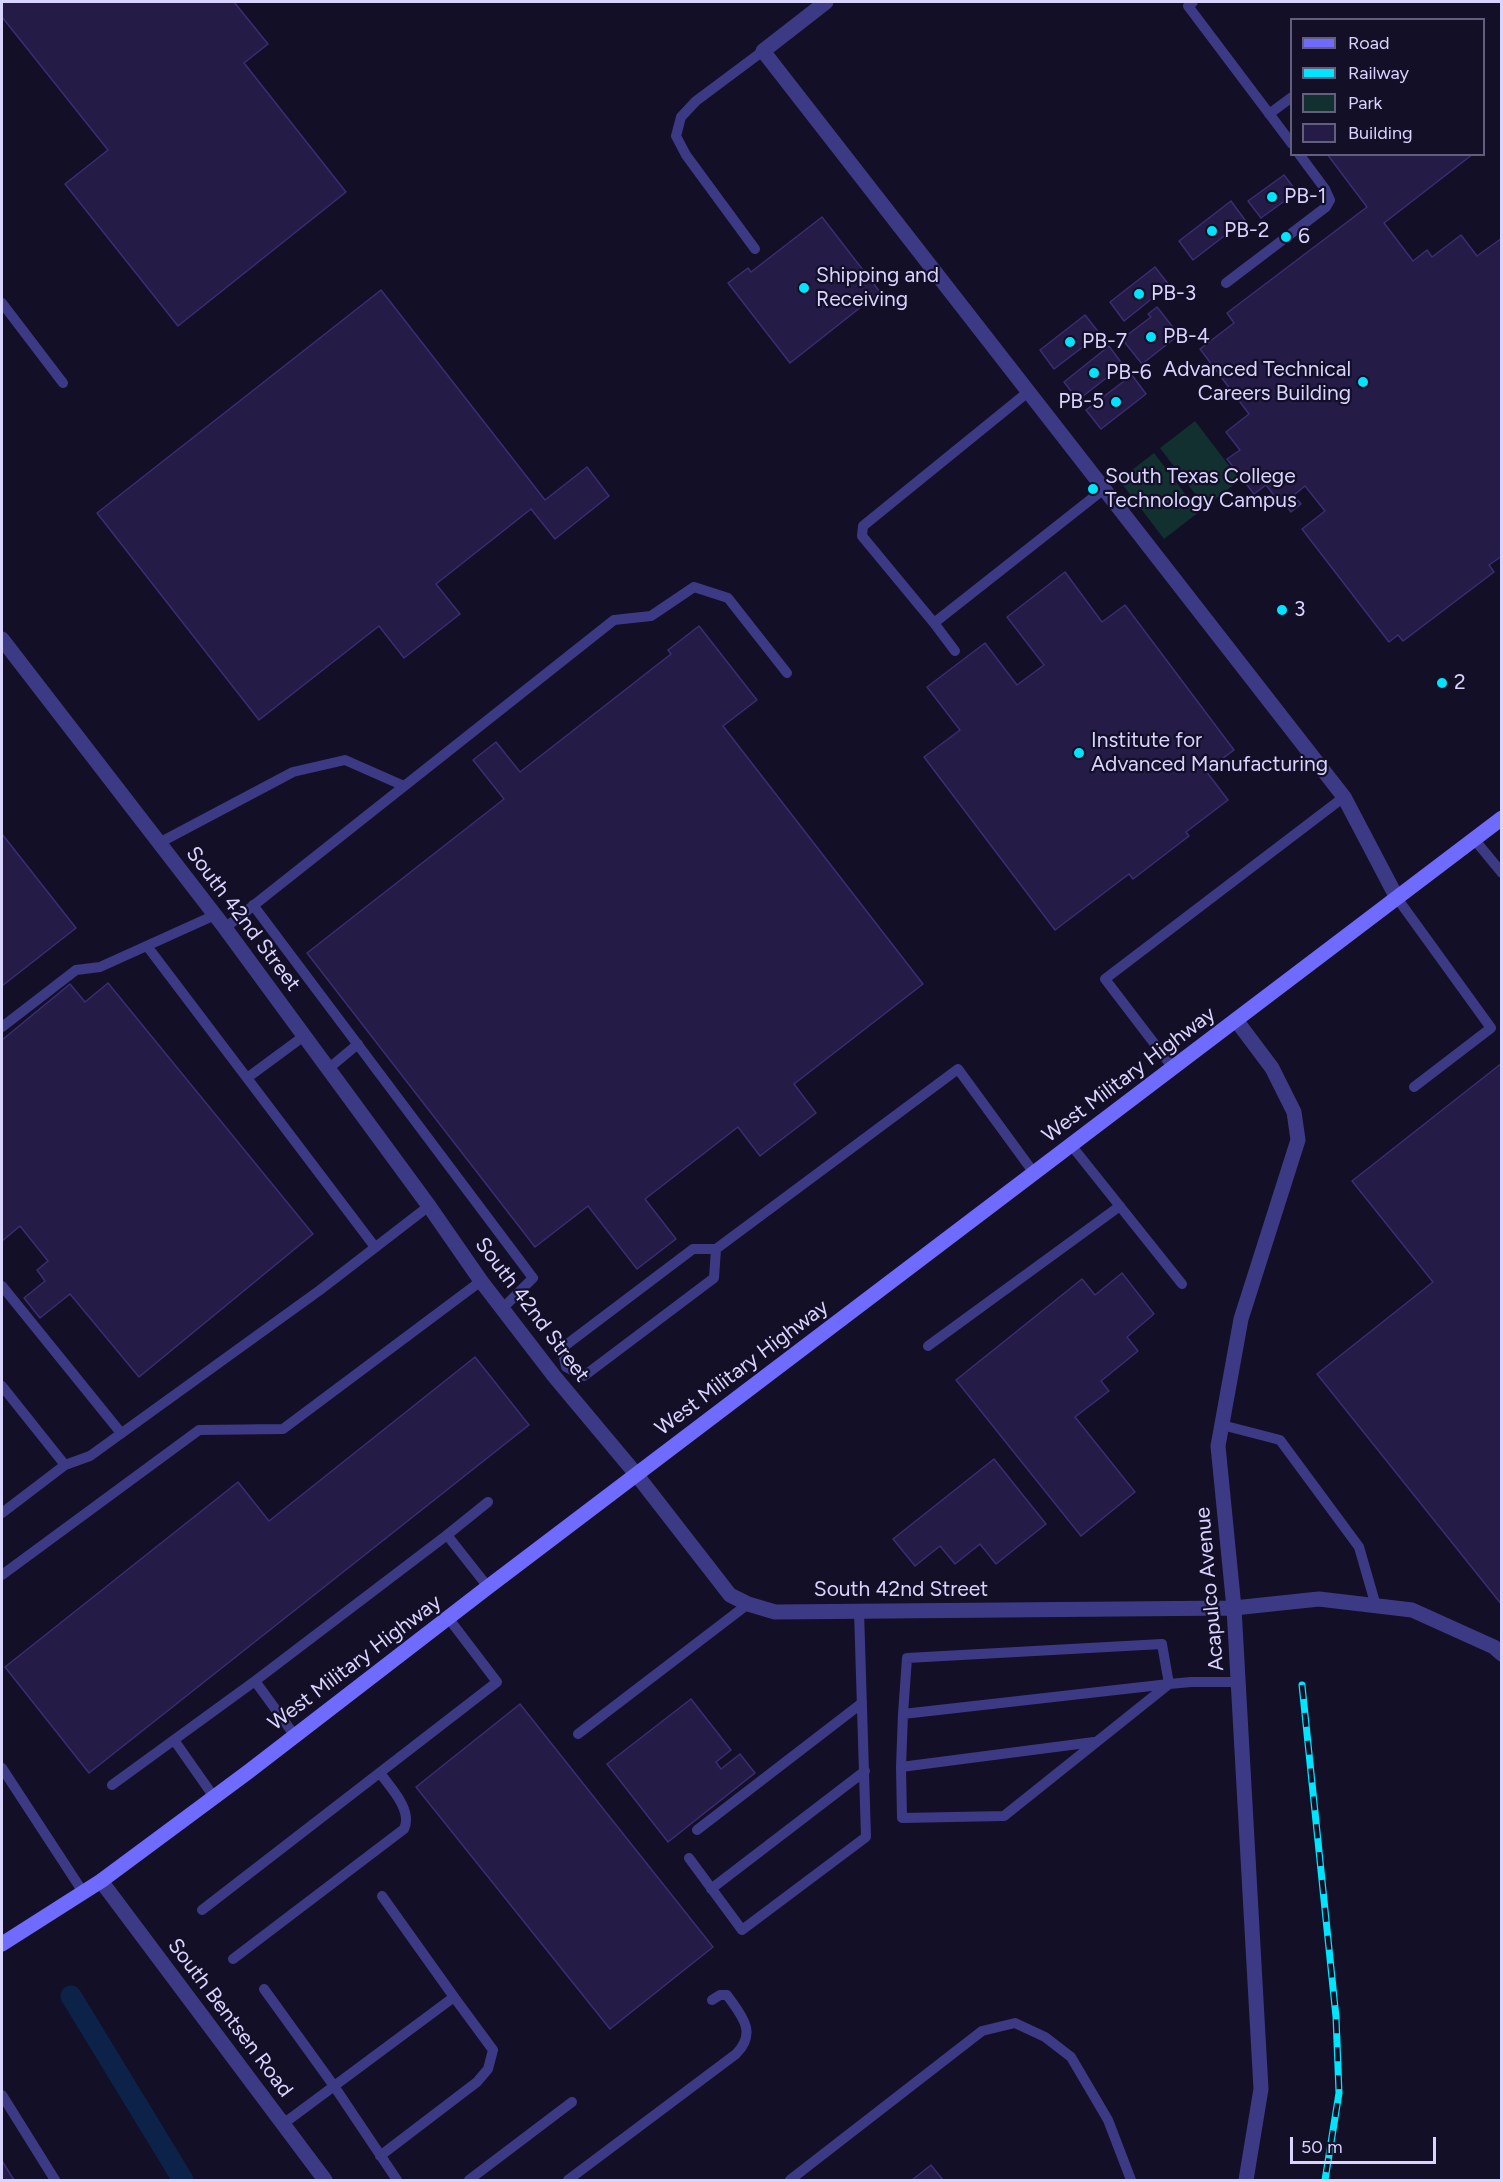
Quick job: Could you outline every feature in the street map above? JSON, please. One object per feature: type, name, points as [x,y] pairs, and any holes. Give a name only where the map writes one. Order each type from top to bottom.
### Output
[{"type":"main road","name":"West Military Highway","points":[[2,1944],[101,1881],[296,1736],[636,1474],[1502,818]]},
{"type":"street","points":[[826,2],[763,51],[1344,797],[1397,898]]},
{"type":"street","name":"South 42nd Street","points":[[2,640],[225,928],[502,1309],[560,1371],[730,1595],[747,1604],[775,1612],[1234,1608],[1319,1599],[1412,1610],[1499,1647]]},
{"type":"street","name":"Acapulco Avenue","points":[[1236,1020],[1272,1068],[1294,1112],[1298,1140],[1241,1319],[1218,1446],[1234,1608],[1262,2089],[1246,2181]]},
{"type":"street","name":"South Bentsen Road","points":[[101,1881],[325,2181]]},
{"type":"lane","points":[[1193,2],[1188,6],[1290,141]]},
{"type":"lane","points":[[755,249],[686,155],[676,136],[681,117],[696,101],[763,51]]},
{"type":"lane","points":[[1269,114],[1290,98]]},
{"type":"lane","points":[[1226,283],[1326,207],[1330,200],[1325,189],[1300,156]]},
{"type":"lane","points":[[2,303],[63,383]]},
{"type":"lane","points":[[955,651],[862,536],[863,526],[1028,392]]},
{"type":"lane","points":[[934,623],[1104,489]]},
{"type":"lane","points":[[225,928],[614,620],[651,616],[694,587],[728,598],[787,672]]},
{"type":"lane","points":[[159,843],[293,772],[345,760],[404,786]]},
{"type":"lane","points":[[1173,1068],[1105,979],[1344,797]]},
{"type":"lane","points":[[1474,838],[1502,873]]},
{"type":"lane","points":[[1397,898],[1491,1028],[1414,1087]]},
{"type":"lane","points":[[253,905],[533,1278],[502,1309]]},
{"type":"lane","points":[[2,1027],[75,970],[100,968],[214,915]]},
{"type":"lane","points":[[147,946],[375,1247]]},
{"type":"lane","points":[[247,1078],[304,1036]]},
{"type":"lane","points":[[328,1069],[358,1044]]},
{"type":"lane","points":[[716,1249],[714,1278],[584,1376],[560,1371],[562,1348],[693,1249],[716,1249],[958,1069],[1034,1173]]},
{"type":"lane","points":[[1071,1145],[1182,1284]]},
{"type":"lane","points":[[2,1513],[65,1466],[90,1456],[429,1206]]},
{"type":"lane","points":[[928,1346],[1120,1206]]},
{"type":"lane","points":[[2,1575],[199,1430],[284,1429],[481,1281]]},
{"type":"lane","points":[[2,1286],[121,1433]]},
{"type":"lane","points":[[2,1386],[65,1466]]},
{"type":"lane","points":[[1222,1425],[1280,1440],[1359,1547],[1376,1606]]},
{"type":"lane","points":[[112,1785],[255,1680],[488,1502]]},
{"type":"lane","points":[[447,1535],[488,1587]]},
{"type":"lane","points":[[578,1734],[747,1604]]},
{"type":"lane","points":[[689,1858],[742,1930],[866,1837],[860,1611]]},
{"type":"lane","points":[[202,1911],[497,1682],[449,1619]]},
{"type":"lane","points":[[1162,1644],[1169,1684],[1004,1815],[902,1818],[901,1767],[907,1658],[1162,1644]]},
{"type":"lane","points":[[255,1680],[296,1736]]},
{"type":"lane","points":[[903,1714],[1169,1684],[1239,1682]]},
{"type":"lane","points":[[697,1830],[862,1702]]},
{"type":"lane","points":[[174,1740],[214,1797]]},
{"type":"lane","points":[[901,1767],[1097,1742]]},
{"type":"lane","points":[[2,1768],[83,1892]]},
{"type":"lane","points":[[711,1889],[865,1771]]},
{"type":"lane","points":[[233,1959],[404,1829],[407,1823],[400,1800],[380,1773]]},
{"type":"lane","points":[[380,2156],[477,2082],[488,2069],[493,2050],[382,1896]]},
{"type":"lane","points":[[264,1989],[334,2086],[397,2181]]},
{"type":"lane","points":[[568,2181],[744,2046],[747,2033],[745,2020],[727,1995],[720,1995],[712,2000]]},
{"type":"lane","points":[[283,2124],[454,1997]]},
{"type":"lane","points":[[790,2181],[982,2031],[1014,2023],[1045,2037],[1071,2057],[1108,2120],[1131,2181]]},
{"type":"lane","points":[[2,2095],[55,2181]]},
{"type":"lane","points":[[469,2181],[572,2102]]},
{"type":"green space","points":[[1195,421],[1240,480],[1205,507],[1160,448]]},
{"type":"green space","points":[[1154,453],[1199,512],[1164,539],[1119,480]]},
{"type":"building","points":[[2,2],[234,2],[268,44],[244,63],[346,192],[178,326],[65,184],[108,150],[2,17]]},
{"type":"building","name":"Advanced Technical Careers Building","points":[[1329,156],[1470,156],[1384,223],[1413,261],[1427,250],[1432,257],[1461,235],[1477,256],[1502,238],[1502,556],[1489,565],[1494,572],[1403,641],[1398,635],[1389,642],[1302,529],[1325,511],[1305,486],[1294,495],[1301,504],[1291,512],[1283,501],[1280,503],[1266,485],[1254,494],[1227,459],[1240,450],[1226,432],[1249,414],[1200,349],[1234,323],[1227,313],[1367,207]]},
{"type":"building","name":"PB-1","points":[[1284,175],[1297,192],[1261,218],[1248,201]]},
{"type":"building","name":"PB-2","points":[[1231,201],[1245,220],[1193,260],[1179,241]]},
{"type":"building","name":"Shipping and Receiving","points":[[822,217],[880,292],[790,363],[728,283],[748,268],[751,272]]},
{"type":"building","name":"PB-3","points":[[1155,267],[1169,285],[1124,321],[1110,302]]},
{"type":"building","points":[[381,290],[545,500],[587,467],[609,496],[555,539],[531,509],[436,584],[460,614],[404,658],[379,626],[259,720],[97,513]]},
{"type":"building","name":"PB-4","points":[[1157,307],[1179,335],[1142,364],[1122,339],[1151,317],[1148,314]]},
{"type":"building","name":"PB-7","points":[[1085,315],[1100,334],[1054,369],[1040,350]]},
{"type":"building","name":"PB-6","points":[[1109,346],[1123,365],[1078,400],[1064,382]]},
{"type":"building","name":"PB-5","points":[[1132,375],[1146,394],[1101,429],[1086,410]]},
{"type":"building","name":"Institute for Advanced Manufacturing","points":[[1065,572],[1102,622],[1125,605],[1234,750],[1206,771],[1228,800],[1186,832],[1189,836],[1133,879],[1129,874],[1055,930],[924,757],[960,730],[927,687],[985,643],[1017,685],[1044,665],[1007,617]]},
{"type":"building","points":[[699,626],[757,700],[723,726],[923,984],[794,1084],[816,1113],[760,1156],[738,1127],[645,1199],[676,1239],[637,1269],[588,1206],[535,1247],[307,953],[504,799],[473,760],[496,742],[520,772],[671,654],[668,650]]},
{"type":"building","points":[[2,834],[76,928],[2,986]]},
{"type":"building","points":[[108,983],[313,1234],[139,1377],[70,1294],[40,1318],[24,1298],[45,1281],[37,1270],[48,1261],[20,1226],[2,1241],[2,1040],[70,984],[85,1002]]},
{"type":"building","points":[[1502,1063],[1502,1605],[1317,1374],[1433,1282],[1352,1181]]},
{"type":"building","points":[[1122,1273],[1154,1314],[1127,1337],[1138,1351],[1101,1381],[1109,1391],[1075,1417],[1135,1492],[1081,1536],[956,1380],[1082,1279],[1095,1295]]},
{"type":"building","points":[[475,1357],[529,1425],[89,1773],[5,1667],[238,1482],[269,1521]]},
{"type":"building","points":[[994,1459],[1046,1524],[996,1564],[980,1544],[955,1564],[940,1546],[915,1566],[893,1539]]},
{"type":"building","points":[[691,1699],[731,1750],[716,1762],[721,1769],[740,1754],[755,1773],[668,1842],[607,1764]]},
{"type":"building","points":[[520,1704],[713,1947],[610,2029],[416,1787]]},
{"type":"building","points":[[2,2161],[14,2180],[2,2180]]},
{"type":"building","points":[[931,2165],[943,2180],[912,2180]]},
{"type":"waterway","points":[[71,1996],[183,2180]]},
{"type":"railway","points":[[1302,1685],[1336,2017],[1339,2093],[1325,2180]]},
{"type":"place","name":"PB-1","points":[[1272,197]]},
{"type":"place","name":"PB-2","points":[[1212,231]]},
{"type":"place","name":"6","points":[[1286,237]]},
{"type":"place","name":"Shipping and Receiving","points":[[804,288]]},
{"type":"place","name":"PB-3","points":[[1139,294]]},
{"type":"place","name":"PB-4","points":[[1151,337]]},
{"type":"place","name":"PB-7","points":[[1070,342]]},
{"type":"place","name":"PB-6","points":[[1094,373]]},
{"type":"place","name":"Advanced Technical Careers Building","points":[[1363,382]]},
{"type":"place","name":"PB-5","points":[[1116,402]]},
{"type":"place","name":"South Texas College Technology Campus","points":[[1093,489]]},
{"type":"place","name":"3","points":[[1282,610]]},
{"type":"place","name":"2","points":[[1442,683]]},
{"type":"place","name":"Institute for Advanced Manufacturing","points":[[1079,753]]}]
